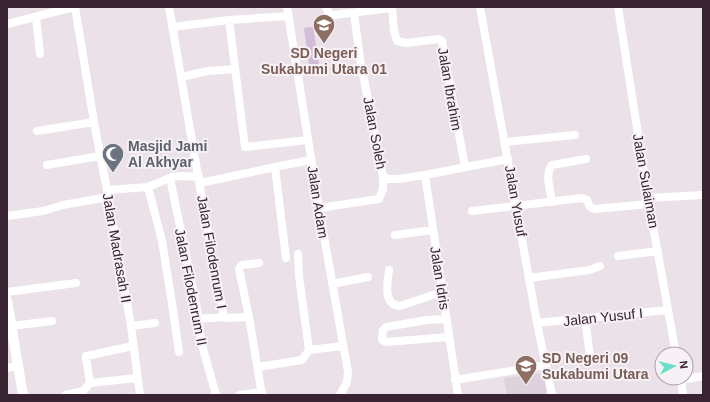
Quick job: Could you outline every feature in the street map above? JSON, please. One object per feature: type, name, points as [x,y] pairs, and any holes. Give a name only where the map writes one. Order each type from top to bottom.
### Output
[{"type":"street","points":[[7,24],[74,7]]},
{"type":"street","name":"Jalan Madrasah II","points":[[74,7],[131,326],[140,395]]},
{"type":"street","name":"Jalan Filodenrum I","points":[[169,7],[224,317],[249,317]]},
{"type":"street","name":"Jalan Adam","points":[[287,7],[319,208],[348,372],[347,382],[340,395]]},
{"type":"street","points":[[326,7],[330,15],[392,8]]},
{"type":"street","name":"Jalan Yusuf","points":[[480,7],[537,323],[552,395]]},
{"type":"street","name":"Jalan Sulaiman","points":[[618,7],[649,201],[675,346]]},
{"type":"street","name":"Jalan Ibrahim","points":[[392,8],[394,31],[398,42],[406,43],[439,39],[442,42],[465,167]]},
{"type":"street","name":"Jalan Soleh","points":[[354,13],[360,59],[383,176],[388,179],[393,179],[425,175],[508,158]]},
{"type":"street","points":[[172,27],[229,20],[289,16]]},
{"type":"street","points":[[36,17],[40,54]]},
{"type":"street","points":[[229,20],[245,147],[308,140]]},
{"type":"street","points":[[181,76],[208,71],[235,69]]},
{"type":"street","points":[[38,131],[94,122]]},
{"type":"street","points":[[505,142],[575,135]]},
{"type":"street","points":[[47,165],[100,156]]},
{"type":"street","points":[[552,202],[548,173],[549,168],[552,165],[586,159]]},
{"type":"street","points":[[7,216],[43,211],[108,194],[148,187],[170,178],[182,176],[199,180],[312,160]]},
{"type":"street","points":[[275,167],[286,258]]},
{"type":"street","name":"Jalan Idris","points":[[425,175],[456,386],[546,365]]},
{"type":"street","points":[[319,208],[379,199],[383,189],[383,176]]},
{"type":"street","name":"Jalan Filodenrum II","points":[[170,178],[202,345],[216,395]]},
{"type":"street","points":[[148,187],[162,240],[178,352]]},
{"type":"street","points":[[472,211],[584,199],[587,200],[590,207],[595,209],[703,195]]},
{"type":"street","points":[[395,235],[433,230]]},
{"type":"street","points":[[618,256],[658,251]]},
{"type":"street","points":[[258,367],[302,360],[309,350],[299,276],[298,254]]},
{"type":"street","points":[[240,395],[262,394],[239,269],[242,265],[259,263]]},
{"type":"street","points":[[529,278],[588,270],[600,266]]},
{"type":"street","points":[[389,270],[387,291],[390,300],[395,305],[400,306],[442,292]]},
{"type":"street","points":[[332,284],[368,277]]},
{"type":"street","points":[[7,292],[76,283]]},
{"type":"street","points":[[7,300],[23,395]]},
{"type":"street","name":"Jalan Yusuf I","points":[[537,323],[668,310]]},
{"type":"street","points":[[198,319],[224,317]]},
{"type":"street","points":[[585,318],[590,357]]},
{"type":"street","points":[[446,319],[427,320],[384,329],[382,340],[386,342],[449,337]]},
{"type":"street","points":[[11,326],[52,321]]},
{"type":"street","points":[[131,326],[155,323]]},
{"type":"street","points":[[400,326],[401,341]]},
{"type":"street","points":[[90,383],[86,356],[133,346]]},
{"type":"street","points":[[309,350],[343,346]]},
{"type":"street","points":[[7,368],[18,366]]},
{"type":"street","points":[[66,395],[83,391],[90,383],[137,378]]},
{"type":"shaded area","points":[[313,27],[319,64],[309,65],[304,28]]},
{"type":"shaded area","name":"SD Negeri 09 Sukabumi Utara","points":[[544,373],[547,395],[507,395],[504,378]]},
{"type":"place","name":"SD Negeri Sukabumi Utara 01","points":[[324,44]]},
{"type":"place","name":"Masjid Jami Al Akhyar","points":[[113,174]]},
{"type":"place","name":"SD Negeri 09 Sukabumi Utara","points":[[526,386]]}]
